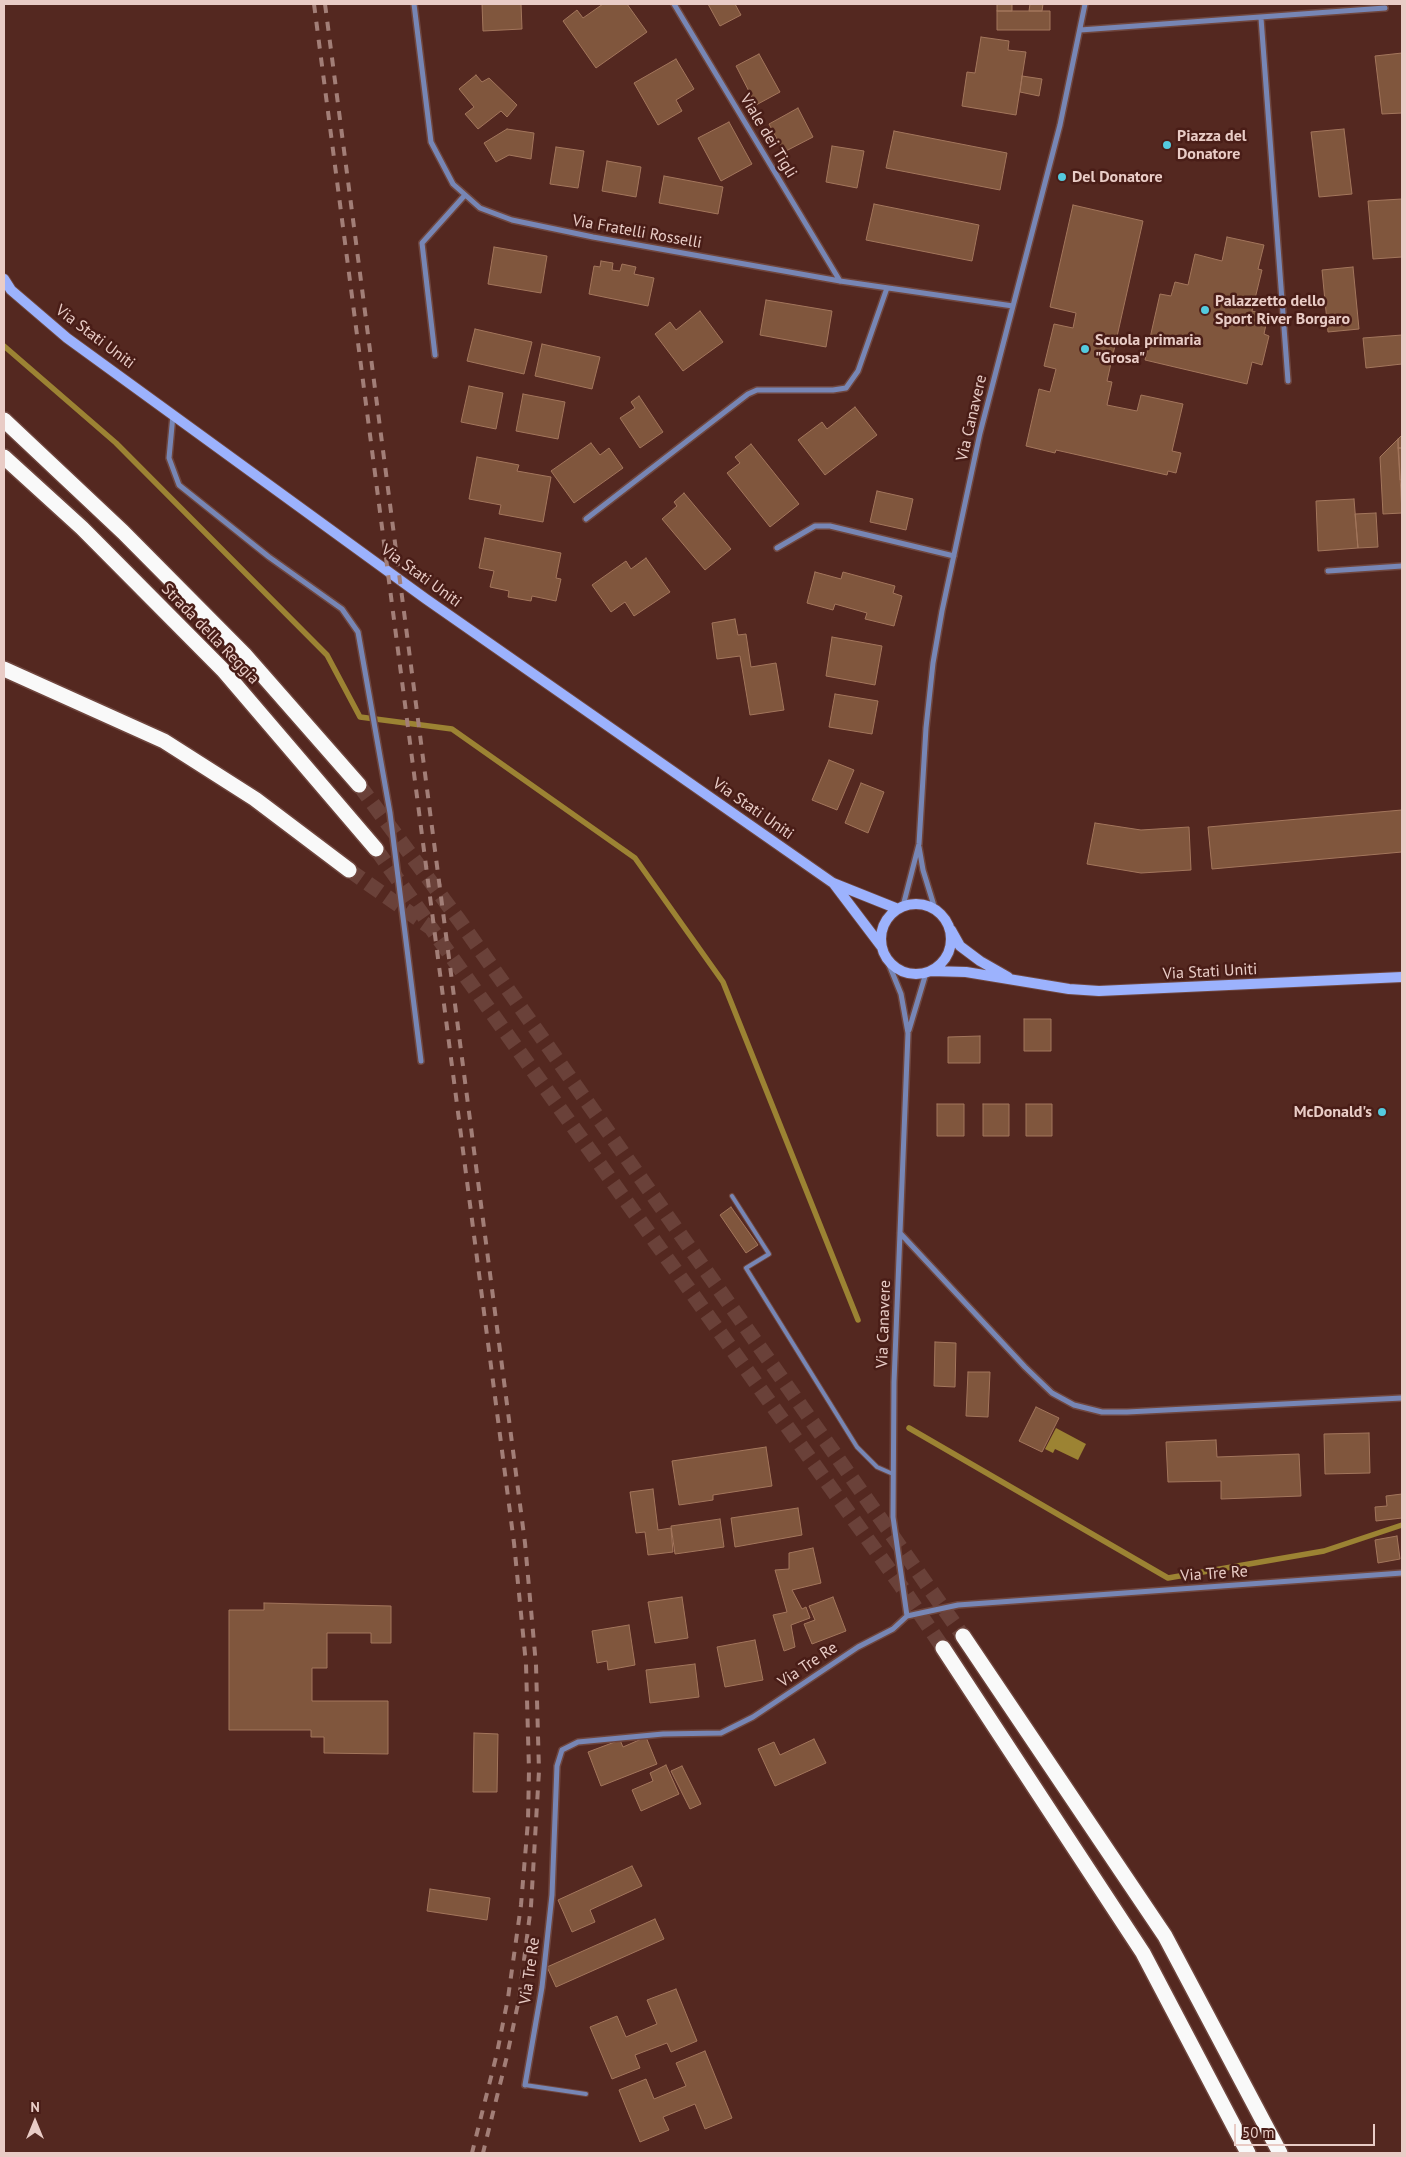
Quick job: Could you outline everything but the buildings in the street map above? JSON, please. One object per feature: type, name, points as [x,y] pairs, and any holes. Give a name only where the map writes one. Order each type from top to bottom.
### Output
[{"type":"highway","points":[[6,422],[123,532],[244,654],[359,785]]},
{"type":"highway","name":"Strada della Reggia","points":[[4,457],[82,528],[223,670],[376,849]]},
{"type":"highway","points":[[4,669],[164,741],[255,799],[349,870]]},
{"type":"highway","points":[[963,1636],[1165,1936],[1280,2153]]},
{"type":"highway","points":[[943,1648],[1143,1953],[1248,2153]]},
{"type":"street","name":"Via Fratelli Rosselli","points":[[414,4],[431,142],[453,184],[480,208],[512,220],[593,237],[840,281],[1013,306]]},
{"type":"street","name":"Viale dei Tigli","points":[[674,4],[840,281]]},
{"type":"street","name":"Via Canavere","points":[[901,908],[918,844],[933,664],[954,556],[980,433],[1060,125],[1085,4]]},
{"type":"street","points":[[1080,30],[1385,8]]},
{"type":"street","points":[[1261,18],[1288,381]]},
{"type":"street","points":[[435,355],[422,243],[466,195]]},
{"type":"street","name":"Via Stati Uniti","points":[[4,278],[11,290],[67,338],[426,599],[833,883],[901,908]]},
{"type":"street","points":[[586,519],[748,394],[758,390],[833,390],[846,388],[858,371],[887,288]]},
{"type":"street","points":[[173,414],[169,458],[179,485],[269,557],[342,609],[358,632],[390,813],[421,1061]]},
{"type":"street","points":[[777,548],[815,526],[830,526],[954,556]]},
{"type":"street","points":[[1328,571],[1402,566]]},
{"type":"street","name":"Via Canavere","points":[[918,844],[922,870],[935,909]]},
{"type":"street","name":"Via Stati Uniti","points":[[833,883],[881,947]]},
{"type":"street","points":[[917,904],[935,909],[950,929],[951,939],[946,958],[928,972],[908,974],[897,969],[888,962],[881,947],[880,936],[883,925],[889,916],[901,908],[917,904]]},
{"type":"street","name":"Via Stati Uniti","points":[[950,929],[960,946],[980,961],[1020,982]]},
{"type":"street","name":"Via Canavere","points":[[888,962],[901,994],[908,1033],[893,1474],[893,1517],[907,1616]]},
{"type":"street","name":"Via Canavere","points":[[908,1033],[928,972]]},
{"type":"street","name":"Via Stati Uniti","points":[[928,972],[966,972],[1069,989],[1126,991],[1402,978]]},
{"type":"street","points":[[900,1233],[1025,1367],[1052,1393],[1074,1405],[1102,1412],[1127,1412],[1402,1398]]},
{"type":"street","name":"Via Tre Re","points":[[525,2085],[542,1987],[552,1895],[557,1766],[562,1750],[578,1742],[662,1734],[721,1733],[753,1717],[858,1647],[893,1629],[907,1616],[958,1605],[1402,1573]]},
{"type":"lane","points":[[732,1196],[770,1254],[746,1268],[857,1447],[877,1467],[893,1474]]},
{"type":"lane","points":[[525,2085],[586,2094]]},
{"type":"shaded area","points":[[1056,1428],[1086,1444],[1078,1460],[1055,1449],[1053,1453],[1045,1449]]},
{"type":"waterway","points":[[4,346],[116,443],[327,655],[360,717],[452,729],[635,858],[723,982],[858,1320]]},
{"type":"waterway","points":[[909,1428],[1168,1578],[1324,1551],[1402,1525]]},
{"type":"tunnel","points":[[359,785],[459,920],[963,1636]]},
{"type":"tunnel","points":[[376,849],[425,918]]},
{"type":"tunnel","points":[[349,870],[431,928],[901,1586],[943,1648]]},
{"type":"railway","points":[[314,4],[514,1543],[526,1664],[529,1770],[528,1821],[521,1905],[508,1998],[497,2053],[472,2153]]},
{"type":"railway","points":[[325,4],[525,1543],[536,1665],[539,1771],[531,1906],[519,1999],[483,2153]]},
{"type":"place","name":"Piazza del Donatore","points":[[1167,145]]},
{"type":"place","name":"Del Donatore","points":[[1062,177]]},
{"type":"place","name":"Palazzetto dello Sport River Borgaro","points":[[1205,310]]},
{"type":"place","name":"Scuola primaria \"Grosa\"","points":[[1085,349]]},
{"type":"place","name":"McDonald's","points":[[1382,1112]]}]
